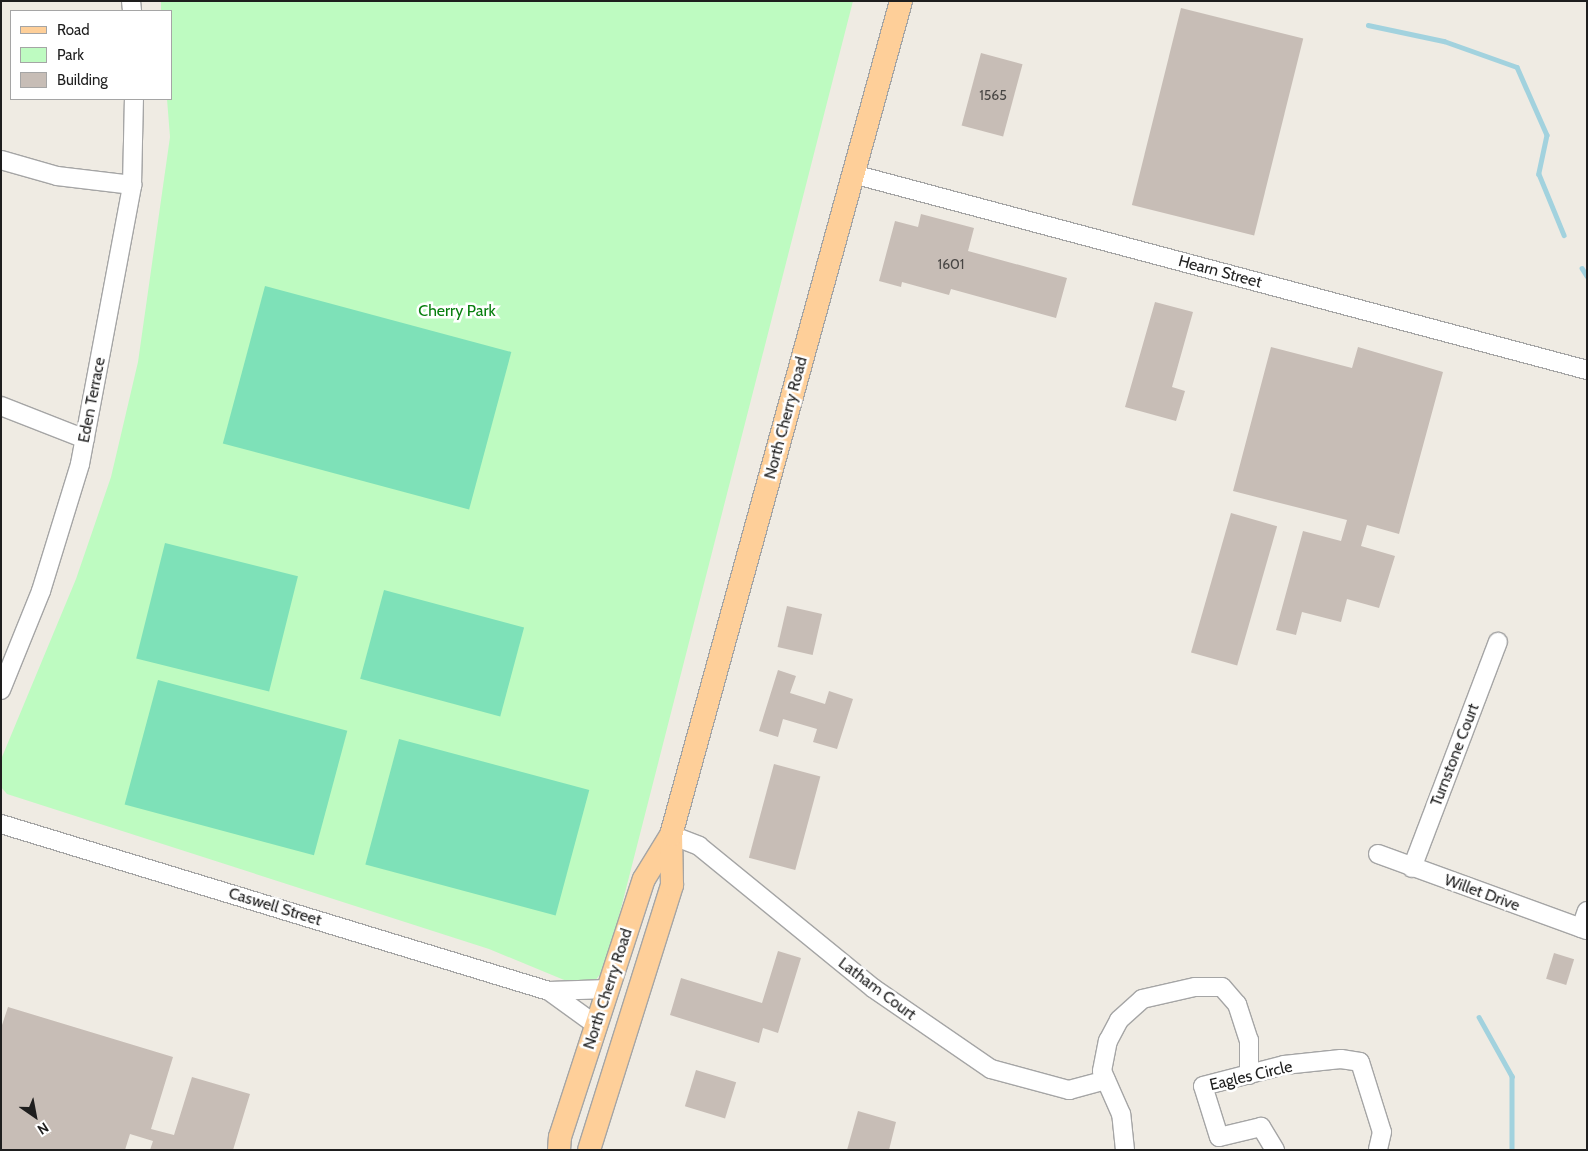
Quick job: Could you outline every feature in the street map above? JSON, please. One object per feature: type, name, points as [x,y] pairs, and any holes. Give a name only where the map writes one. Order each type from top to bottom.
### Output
[{"type":"main road","name":"North Cherry Road","points":[[559,1150],[560,1137],[644,879],[671,835],[900,1]]},
{"type":"main road","name":"North Cherry Road","points":[[589,1150],[672,885],[671,835]]},
{"type":"street","name":"Eden Terrace","points":[[1,690],[62,528],[85,439],[132,185],[134,100]]},
{"type":"street","points":[[1,160],[57,176],[132,185]]},
{"type":"street","name":"Hearn Street","points":[[853,174],[1587,370]]},
{"type":"street","points":[[1,406],[85,439]]},
{"type":"street","name":"Turnstone Court","points":[[1412,868],[1498,642]]},
{"type":"street","name":"Caswell Street","points":[[1,824],[549,991],[608,989]]},
{"type":"street","name":"Latham Court","points":[[671,835],[699,846],[873,988],[991,1069],[1069,1090],[1106,1080]]},
{"type":"street","name":"Willet Drive","points":[[1378,854],[1412,868],[1585,923]]},
{"type":"street","points":[[1124,1150],[1120,1114],[1102,1071],[1108,1042],[1119,1020],[1142,999],[1195,987],[1222,987],[1237,1004],[1249,1040],[1249,1075]]},
{"type":"street","name":"Caswell Street","points":[[549,991],[596,1025]]},
{"type":"street","name":"Eagles Circle","points":[[1275,1150],[1261,1127],[1219,1137],[1203,1086],[1284,1065],[1341,1059],[1360,1062],[1382,1132],[1378,1150]]},
{"type":"green space","name":"Cherry Park","points":[[161,1],[853,1],[606,967],[594,982],[569,982],[489,949],[7,794],[1,787],[2,757],[76,579],[111,477],[138,362],[170,137],[167,100],[172,100],[172,10],[161,10]]},
{"type":"green space","points":[[265,286],[511,352],[469,509],[223,443]]},
{"type":"green space","points":[[165,543],[298,576],[269,692],[136,658]]},
{"type":"green space","points":[[384,590],[524,628],[500,716],[360,679]]},
{"type":"green space","points":[[158,680],[347,731],[314,855],[125,805]]},
{"type":"green space","points":[[399,739],[589,790],[556,916],[365,865]]},
{"type":"building","points":[[1181,8],[1303,38],[1254,235],[1132,205]]},
{"type":"building","points":[[981,53],[1023,64],[1003,137],[962,125]]},
{"type":"building","points":[[921,214],[974,228],[968,251],[1067,278],[1056,318],[951,289],[949,295],[902,282],[901,287],[879,281],[895,221],[918,227]]},
{"type":"building","points":[[1155,302],[1193,312],[1172,387],[1185,391],[1176,421],[1125,407]]},
{"type":"building","points":[[1271,347],[1352,368],[1358,347],[1443,372],[1399,534],[1367,525],[1361,546],[1395,556],[1379,608],[1347,599],[1341,622],[1302,612],[1296,635],[1276,630],[1303,531],[1341,541],[1347,520],[1233,491]]},
{"type":"building","points":[[1231,513],[1277,526],[1237,666],[1191,652]]},
{"type":"building","points":[[787,606],[822,614],[813,655],[778,647]]},
{"type":"building","points":[[778,670],[796,676],[790,693],[825,704],[829,691],[853,699],[837,749],[813,742],[817,729],[783,719],[778,737],[759,731]]},
{"type":"building","points":[[774,764],[820,776],[795,870],[749,858]]},
{"type":"building","points":[[778,951],[801,958],[778,1033],[763,1028],[759,1043],[670,1015],[681,978],[762,1003]]},
{"type":"building","points":[[1554,953],[1574,959],[1566,985],[1546,979]]},
{"type":"building","points":[[8,1007],[173,1057],[151,1129],[174,1135],[192,1077],[250,1094],[233,1150],[150,1150],[153,1141],[130,1134],[125,1150],[1,1150],[1,1028]]},
{"type":"building","points":[[696,1070],[736,1082],[725,1119],[685,1106]]},
{"type":"building","points":[[858,1111],[896,1122],[889,1150],[847,1150]]},
{"type":"waterway","points":[[1368,25],[1444,41],[1517,67],[1547,135],[1539,174],[1564,235]]},
{"type":"waterway","points":[[1582,268],[1587,276]]},
{"type":"waterway","points":[[1479,1017],[1512,1076],[1512,1150]]}]
